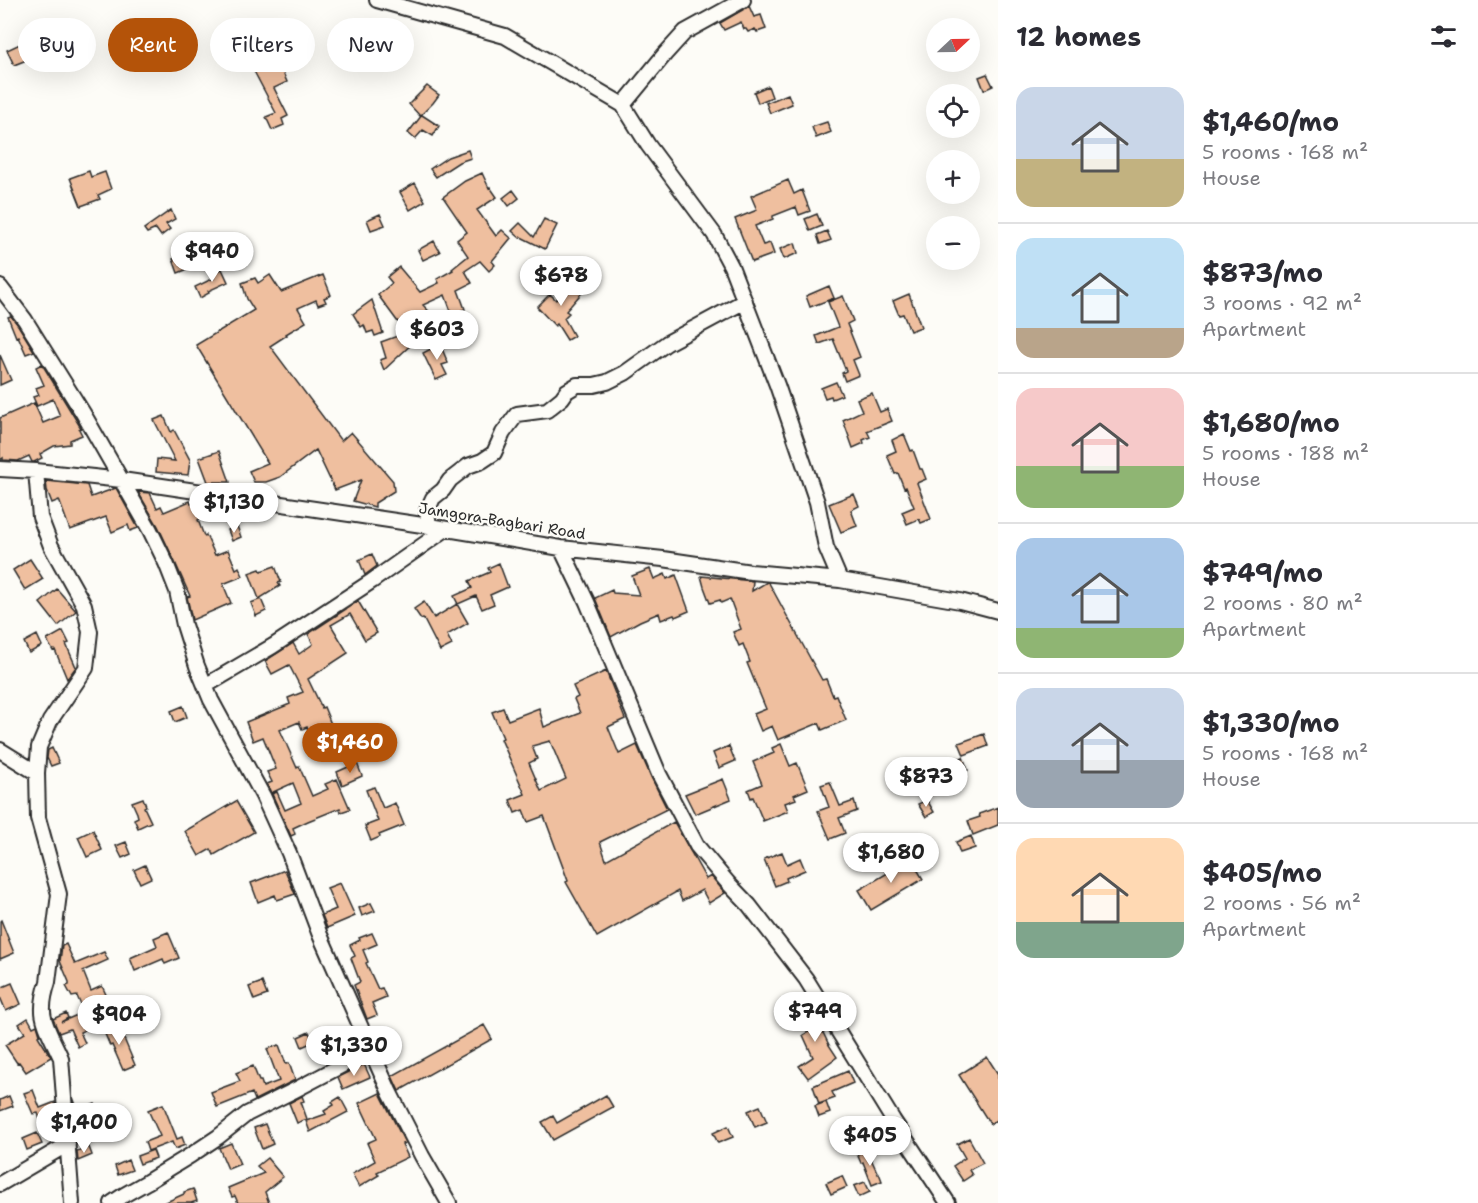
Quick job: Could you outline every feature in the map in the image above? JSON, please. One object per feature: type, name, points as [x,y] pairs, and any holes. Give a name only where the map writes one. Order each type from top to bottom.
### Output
[{"type":"street","points":[[377,0],[505,36],[623,105],[648,145],[714,234],[731,266],[777,385],[817,502],[826,547],[840,580]]},
{"type":"street","points":[[623,105],[685,32],[743,0]]},
{"type":"street","points":[[0,287],[25,320],[83,413],[150,530],[177,591],[184,625],[211,700],[263,796],[289,853],[320,936],[371,1050],[422,1156],[449,1203]]},
{"type":"street","points":[[429,526],[427,510],[433,498],[450,480],[468,466],[494,453],[503,433],[517,414],[547,410],[577,385],[607,382],[667,343],[745,301]]},
{"type":"street","name":"Jamgora-Bagbari Road","points":[[0,469],[122,480],[561,548],[663,559],[751,572],[840,580],[960,601],[998,611]]},
{"type":"street","points":[[36,471],[40,517],[51,546],[84,605],[90,632],[86,668],[50,721],[39,747],[37,773],[38,818],[59,894],[42,1014],[61,1058],[72,1203]]},
{"type":"street","points":[[205,686],[273,646],[446,529]]},
{"type":"street","points":[[561,548],[587,602],[659,774],[697,846],[749,905],[806,979],[893,1120],[948,1203]]},
{"type":"street","points":[[0,750],[37,773]]},
{"type":"street","points":[[112,1203],[191,1155],[247,1114],[371,1050]]},
{"type":"street","points":[[0,1184],[68,1144]]},
{"type":"building","points":[[749,6],[754,17],[761,15],[766,29],[757,32],[755,29],[748,32],[741,22],[724,30],[720,23]]},
{"type":"building","points":[[18,45],[18,63],[14,65],[7,50]]},
{"type":"building","points":[[254,72],[283,72],[287,82],[274,88],[288,116],[282,119],[284,125],[272,130],[266,117],[276,113]]},
{"type":"building","points":[[987,74],[993,86],[984,90],[979,77]]},
{"type":"building","points":[[427,86],[439,95],[420,116],[409,104]]},
{"type":"building","points":[[768,86],[772,97],[758,103],[754,92]]},
{"type":"building","points":[[788,94],[792,104],[770,113],[766,103]]},
{"type":"building","points":[[422,115],[439,126],[433,136],[423,130],[415,139],[408,133]]},
{"type":"building","points":[[827,122],[831,132],[816,138],[812,127]]},
{"type":"building","points":[[468,150],[471,158],[459,162],[436,177],[430,169],[448,157]]},
{"type":"building","points":[[89,171],[91,177],[105,172],[111,189],[98,195],[100,199],[81,206],[70,178]]},
{"type":"building","points":[[482,173],[489,188],[497,197],[477,210],[496,236],[502,230],[511,238],[492,261],[495,265],[489,271],[480,261],[465,271],[472,283],[458,290],[465,309],[452,314],[445,295],[423,305],[440,323],[431,331],[429,328],[384,370],[380,360],[386,358],[381,342],[406,333],[378,295],[392,283],[387,277],[399,267],[420,292],[439,283],[437,279],[453,270],[468,256],[457,240],[467,232],[443,197],[465,181]]},
{"type":"building","points":[[788,180],[794,194],[802,190],[810,211],[799,215],[796,207],[755,226],[763,245],[770,243],[774,254],[752,262],[735,219],[757,210],[751,196]]},
{"type":"building","points":[[415,183],[425,201],[410,210],[400,192]]},
{"type":"building","points":[[513,190],[519,198],[509,206],[503,198]]},
{"type":"building","points":[[171,210],[175,219],[166,224],[170,229],[161,236],[156,229],[147,233],[144,229]]},
{"type":"building","points":[[380,214],[385,225],[371,230],[367,220]]},
{"type":"building","points":[[817,214],[822,226],[810,231],[805,219]]},
{"type":"building","points":[[544,219],[557,225],[545,249],[520,238],[512,231],[520,223],[534,237]]},
{"type":"building","points":[[827,231],[831,240],[820,244],[817,235]]},
{"type":"building","points":[[434,241],[440,252],[423,260],[418,250]]},
{"type":"building","points":[[795,243],[798,253],[784,259],[780,249]]},
{"type":"building","points":[[183,256],[188,269],[178,273],[173,259]]},
{"type":"building","points":[[222,269],[228,282],[208,291],[209,293],[200,298],[195,287],[214,278],[212,273]]},
{"type":"building","points":[[270,275],[281,292],[323,275],[331,295],[324,298],[326,302],[318,305],[316,300],[298,308],[306,322],[270,346],[341,441],[351,432],[393,481],[394,491],[375,503],[375,507],[353,501],[361,480],[335,490],[316,450],[280,477],[266,482],[254,482],[249,471],[268,463],[196,345],[254,310],[247,299],[242,283],[255,278],[258,283]]},
{"type":"building","points":[[573,280],[585,289],[566,311],[569,313],[564,318],[574,336],[567,340],[557,324],[555,326],[537,307],[550,294],[556,300]]},
{"type":"building","points":[[829,286],[834,298],[810,307],[806,296]]},
{"type":"building","points":[[909,294],[921,327],[910,331],[903,314],[899,315],[893,301]]},
{"type":"building","points":[[843,296],[853,321],[847,324],[860,357],[853,360],[859,375],[845,381],[842,373],[846,371],[833,339],[819,344],[816,336],[838,327],[828,302]]},
{"type":"building","points":[[372,300],[383,333],[375,336],[373,331],[367,333],[364,325],[361,327],[353,314]]},
{"type":"building","points":[[11,316],[34,351],[26,354],[8,317]]},
{"type":"building","points":[[440,344],[448,363],[442,365],[447,375],[436,380],[423,353]]},
{"type":"building","points":[[0,355],[11,380],[0,385]]},
{"type":"building","points":[[42,364],[81,428],[79,429],[82,435],[70,440],[70,444],[54,446],[40,454],[42,458],[34,462],[29,456],[18,461],[3,460],[3,458],[0,460],[0,418],[34,403],[43,423],[60,416],[53,399],[37,406],[33,397],[39,395],[36,388],[44,385],[36,367]]},
{"type":"building","points":[[836,382],[842,395],[832,399],[831,396],[825,398],[821,388]]},
{"type":"building","points":[[872,393],[880,412],[887,409],[892,421],[867,431],[870,437],[853,448],[843,420],[862,411],[857,399]]},
{"type":"building","points":[[164,416],[171,432],[174,430],[190,460],[188,475],[156,472],[157,459],[175,461],[154,420]]},
{"type":"building","points":[[904,434],[926,479],[917,483],[931,519],[921,523],[919,519],[907,524],[902,512],[914,507],[906,487],[904,488],[898,473],[895,474],[887,455],[896,451],[892,440]]},
{"type":"building","points":[[219,451],[230,482],[208,482],[199,458]]},
{"type":"building","points":[[46,481],[87,485],[91,497],[116,488],[138,528],[130,531],[128,525],[112,532],[106,517],[70,530],[59,500],[52,503]]},
{"type":"building","points":[[138,492],[150,493],[157,508],[161,506],[164,512],[190,501],[191,504],[201,501],[207,516],[198,520],[204,536],[206,535],[215,555],[228,550],[236,569],[239,567],[243,576],[223,584],[231,603],[192,620],[187,597],[190,596],[158,526]]},
{"type":"building","points":[[854,494],[859,506],[851,510],[857,526],[841,532],[829,504]]},
{"type":"building","points":[[237,526],[241,537],[232,541],[228,530]]},
{"type":"building","points":[[372,554],[377,566],[365,575],[359,560]]},
{"type":"building","points":[[30,559],[43,579],[25,590],[13,570]]},
{"type":"building","points":[[499,563],[508,587],[490,595],[494,604],[482,609],[476,596],[458,604],[454,596],[472,588],[469,581],[490,572],[488,568]]},
{"type":"building","points":[[275,566],[281,582],[278,583],[280,586],[259,599],[249,573]]},
{"type":"building","points":[[650,569],[654,579],[665,574],[667,579],[676,575],[689,611],[661,620],[659,613],[611,637],[595,598],[612,590],[613,593],[639,595],[632,576]]},
{"type":"building","points":[[701,576],[753,581],[752,591],[769,583],[822,680],[826,679],[833,696],[836,695],[846,720],[822,730],[819,723],[778,740],[772,726],[761,731],[754,714],[766,709],[747,663],[750,662],[743,644],[739,646],[733,632],[741,629],[730,599],[721,603],[720,600],[710,603]]},
{"type":"building","points":[[57,589],[76,611],[58,626],[40,603]]},
{"type":"building","points":[[261,599],[266,611],[256,616],[251,603]]},
{"type":"building","points":[[358,601],[377,633],[365,640],[350,614],[331,625],[348,653],[308,679],[333,729],[340,726],[345,738],[316,749],[307,727],[302,729],[299,722],[280,730],[312,796],[328,789],[325,784],[337,779],[350,809],[341,812],[340,808],[308,821],[293,828],[295,834],[291,836],[272,794],[277,792],[285,810],[301,803],[293,783],[271,793],[267,784],[272,782],[267,772],[276,769],[263,737],[253,741],[246,722],[290,704],[288,698],[303,692],[289,665],[272,674],[265,661],[293,643],[299,654],[313,644],[308,634]]},
{"type":"building","points":[[424,602],[434,618],[457,604],[468,623],[447,635],[452,645],[440,651],[423,618],[421,619],[414,609]]},
{"type":"building","points":[[63,631],[76,667],[67,679],[55,650],[53,651],[47,640]]},
{"type":"building","points":[[37,635],[42,646],[29,653],[24,642]]},
{"type":"building","points":[[606,671],[625,719],[608,727],[619,754],[637,745],[667,809],[600,842],[606,860],[674,822],[706,879],[711,876],[725,893],[709,903],[702,890],[682,901],[678,891],[597,937],[566,882],[568,881],[544,816],[528,822],[523,810],[515,813],[510,800],[525,794],[492,712],[503,708],[508,720],[539,708],[544,727],[580,713],[574,699],[578,697],[573,686]],"holes":[[[550,741],[566,779],[541,791],[529,763],[537,759],[532,746]]]},
{"type":"building","points":[[183,706],[187,717],[175,722],[171,711]]},
{"type":"building","points":[[984,734],[988,746],[964,755],[959,743]]},
{"type":"building","points":[[781,744],[790,766],[797,763],[808,789],[794,795],[796,799],[785,803],[788,811],[763,821],[748,790],[762,784],[753,762],[774,753],[772,748]]},
{"type":"building","points":[[729,746],[735,761],[719,768],[713,753]]},
{"type":"building","points":[[52,748],[59,763],[51,766],[47,758],[48,750]]},
{"type":"building","points":[[963,757],[968,770],[955,776],[950,762]]},
{"type":"building","points":[[357,763],[362,776],[342,785],[337,772]]},
{"type":"building","points":[[723,779],[731,799],[695,814],[685,794]]},
{"type":"building","points":[[830,782],[840,806],[854,801],[857,811],[839,818],[845,833],[830,839],[818,811],[829,807],[821,785]]},
{"type":"building","points":[[374,787],[383,808],[395,803],[404,825],[379,835],[380,837],[371,841],[365,826],[378,821],[366,790]]},
{"type":"building","points":[[143,798],[146,806],[144,807],[151,822],[138,828],[134,819],[138,817],[132,802]]},
{"type":"building","points":[[927,800],[934,812],[926,817],[918,804]]},
{"type":"building","points":[[236,801],[254,832],[214,855],[211,849],[199,856],[185,831]]},
{"type":"building","points":[[998,807],[998,825],[973,835],[968,821]]},
{"type":"building","points":[[93,830],[102,850],[87,857],[78,837]]},
{"type":"building","points":[[971,836],[975,848],[960,853],[956,842]]},
{"type":"building","points":[[126,842],[131,854],[122,858],[116,846]]},
{"type":"building","points":[[782,852],[787,864],[800,858],[805,870],[786,878],[787,881],[775,886],[764,859]]},
{"type":"building","points":[[911,859],[923,879],[871,910],[859,890]]},
{"type":"building","points":[[145,865],[151,878],[140,883],[134,870]]},
{"type":"building","points":[[285,870],[295,894],[277,900],[275,895],[258,902],[251,883]]},
{"type":"building","points":[[340,883],[355,916],[327,928],[322,915],[336,909],[327,888]]},
{"type":"building","points":[[371,903],[375,911],[362,916],[359,908]]},
{"type":"building","points":[[0,921],[14,953],[0,959]]},
{"type":"building","points":[[168,932],[179,958],[165,964],[163,959],[135,971],[130,958],[157,946],[154,938]]},
{"type":"building","points":[[372,933],[377,944],[363,950],[368,962],[366,963],[378,989],[382,988],[386,997],[372,1003],[377,1015],[367,1019],[354,985],[360,982],[351,958],[355,956],[350,945],[360,940],[359,938]]},
{"type":"building","points":[[66,944],[75,964],[104,952],[108,960],[83,971],[91,991],[102,986],[109,1001],[95,1007],[102,1022],[80,1032],[85,1043],[78,1047],[70,1029],[59,1033],[53,1019],[66,1013],[68,1018],[61,1022],[84,1012],[77,996],[72,997],[66,986],[69,982],[60,961],[62,946]]},
{"type":"building","points":[[262,982],[267,995],[254,1000],[249,987]]},
{"type":"building","points":[[12,983],[21,1004],[6,1011],[0,997],[0,988]]},
{"type":"building","points":[[805,995],[837,1057],[808,1078],[799,1066],[813,1057],[803,1035],[812,1030],[797,999]]},
{"type":"building","points":[[28,1018],[33,1027],[37,1025],[40,1035],[38,1036],[51,1057],[26,1072],[5,1045],[25,1033],[19,1024]]},
{"type":"building","points":[[117,1022],[135,1065],[123,1070],[103,1029]]},
{"type":"building","points":[[484,1025],[492,1039],[399,1091],[392,1076]]},
{"type":"building","points":[[309,1032],[313,1042],[302,1047],[298,1037]]},
{"type":"building","points":[[279,1045],[295,1080],[255,1100],[252,1093],[217,1107],[211,1092],[240,1081],[236,1073],[253,1066],[263,1087],[279,1081],[267,1049]]},
{"type":"building","points":[[987,1057],[998,1074],[998,1119],[990,1124],[959,1075]]},
{"type":"building","points":[[364,1064],[370,1077],[343,1089],[338,1077]]},
{"type":"building","points":[[848,1071],[853,1083],[832,1092],[835,1098],[819,1104],[813,1086]]},
{"type":"building","points":[[33,1090],[40,1108],[55,1102],[57,1123],[42,1126],[38,1113],[33,1114],[24,1093]]},
{"type":"building","points":[[380,1093],[405,1143],[402,1144],[408,1157],[377,1172],[379,1175],[359,1187],[352,1174],[375,1161],[367,1143],[376,1139],[359,1103]]},
{"type":"building","points":[[606,1095],[613,1107],[553,1140],[542,1122],[553,1116],[557,1123]]},
{"type":"building","points":[[9,1096],[13,1106],[0,1111],[0,1100]]},
{"type":"building","points":[[302,1096],[304,1101],[301,1102],[307,1119],[297,1123],[289,1103]]},
{"type":"building","points":[[73,1097],[78,1111],[95,1104],[107,1133],[83,1142],[75,1123]]},
{"type":"building","points":[[340,1097],[348,1112],[310,1132],[306,1121],[326,1114],[324,1111],[334,1105],[332,1102]]},
{"type":"building","points":[[826,1102],[830,1113],[819,1117],[815,1106]]},
{"type":"building","points":[[163,1104],[177,1139],[182,1137],[185,1145],[175,1149],[172,1142],[148,1151],[145,1142],[160,1136],[148,1110]]},
{"type":"building","points":[[760,1106],[767,1122],[755,1127],[748,1111]]},
{"type":"building","points":[[265,1124],[273,1144],[262,1149],[254,1128]]},
{"type":"building","points":[[728,1126],[733,1137],[718,1143],[713,1133]]},
{"type":"building","points":[[37,1133],[42,1144],[27,1150],[23,1139]]},
{"type":"building","points":[[969,1138],[983,1163],[969,1170],[972,1175],[963,1181],[953,1166],[965,1158],[957,1144]]},
{"type":"building","points":[[231,1143],[240,1164],[228,1169],[219,1148]]},
{"type":"building","points":[[89,1147],[92,1155],[78,1161],[77,1151]]},
{"type":"building","points":[[153,1150],[156,1158],[140,1164],[137,1156]]},
{"type":"building","points":[[867,1150],[882,1181],[872,1185],[863,1162],[861,1163],[857,1154]]},
{"type":"building","points":[[267,1158],[283,1177],[265,1192],[269,1203],[238,1203],[228,1188],[264,1173],[257,1166]]},
{"type":"building","points":[[128,1160],[132,1170],[118,1175],[115,1166]]},
{"type":"building","points":[[842,1176],[847,1187],[831,1194],[826,1183]]},
{"type":"building","points":[[865,1182],[870,1192],[859,1197],[854,1186]]},
{"type":"building","points":[[193,1189],[197,1201],[164,1203],[184,1192]]}]
